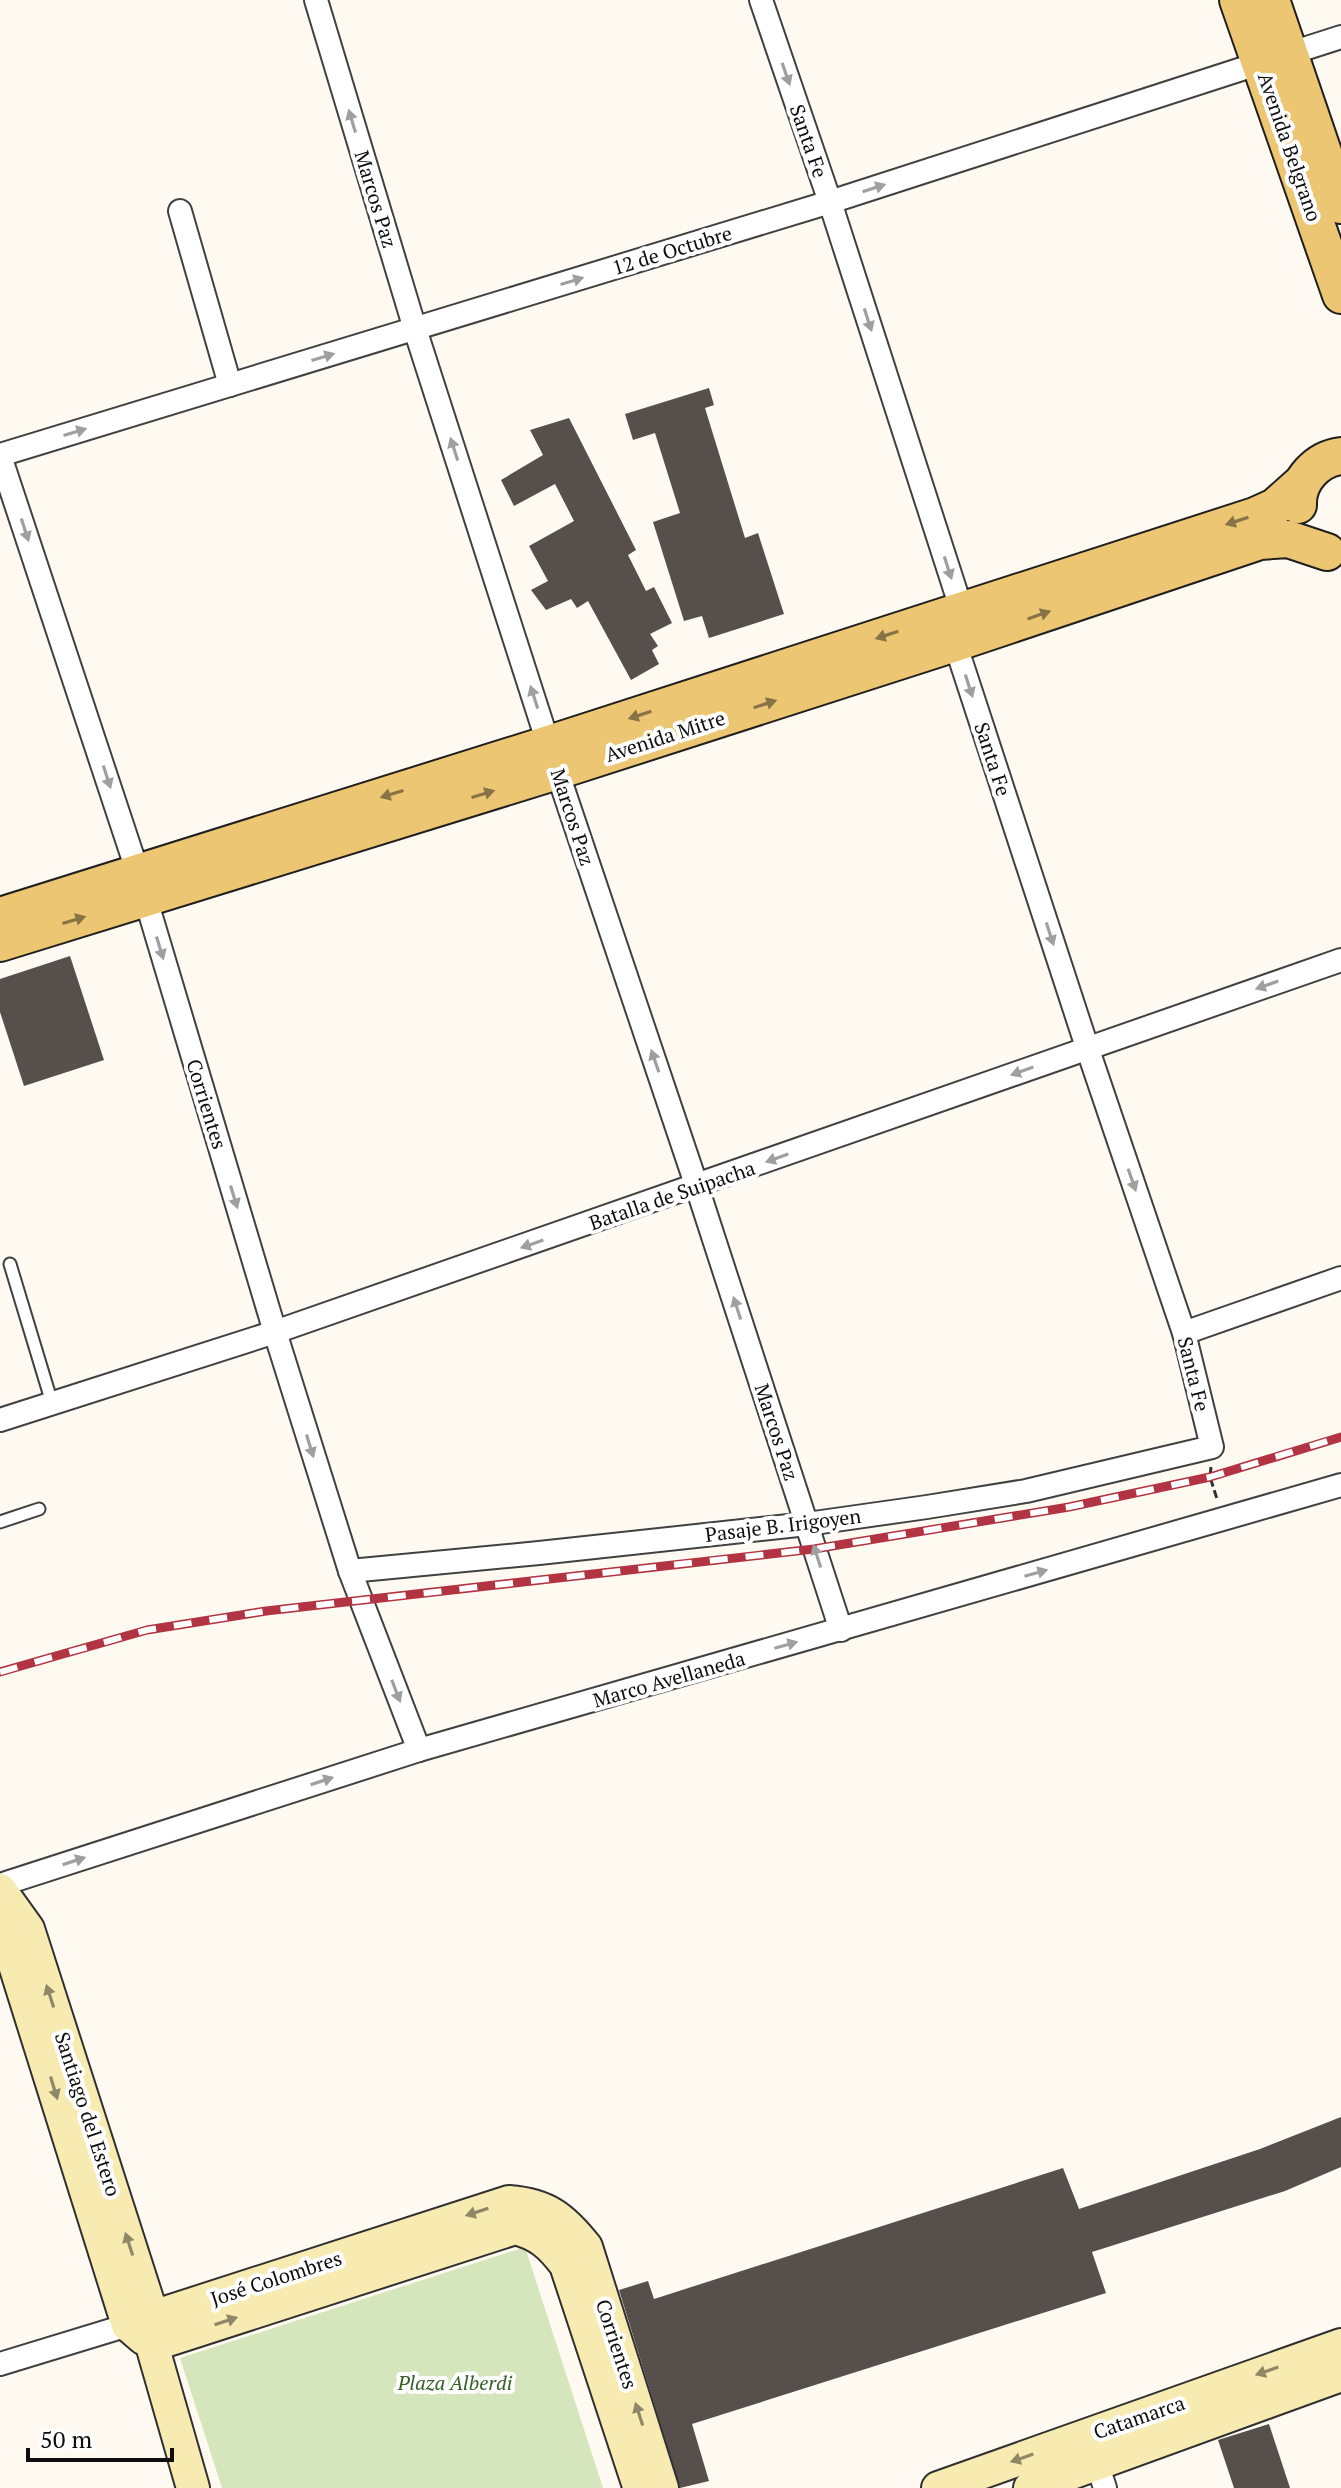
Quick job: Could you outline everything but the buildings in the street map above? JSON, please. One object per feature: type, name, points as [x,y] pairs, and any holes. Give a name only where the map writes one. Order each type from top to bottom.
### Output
[{"type":"main road","name":"Avenida Belgrano","points":[[1238,0],[1276,60],[1341,205]]},
{"type":"main road","name":"Avenida Belgrano","points":[[1271,0],[1276,60],[1341,295]]},
{"type":"main road","points":[[1334,554],[1313,543],[1303,530],[1297,498],[1320,468],[1341,427]]},
{"type":"main road","name":"Avenida Mitre","points":[[958,627],[1255,516],[1275,507],[1320,468]]},
{"type":"main road","name":"Avenida Mitre","points":[[0,916],[142,885],[553,758],[958,627],[1260,541],[1288,539],[1334,554]]},
{"type":"main road","name":"Avenida Mitre","points":[[0,943],[142,885]]},
{"type":"main road","name":"Santiago del Estero","points":[[0,1888],[28,1929],[193,2488]]},
{"type":"main road","name":"Santiago del Estero","points":[[0,1906],[3,1927],[144,2330]]},
{"type":"main road","name":"José Colombres","points":[[144,2330],[515,2228],[543,2223]]},
{"type":"main road","name":"Corrientes","points":[[640,2488],[566,2265],[552,2246],[543,2223],[569,2226],[586,2247],[662,2488]]},
{"type":"main road","name":"Catamarca","points":[[938,2488],[1096,2462],[1341,2345]]},
{"type":"main road","name":"Catamarca","points":[[1030,2488],[1341,2375]]},
{"type":"street","name":"Marcos Paz","points":[[316,0],[415,329],[553,758],[841,1630]]},
{"type":"street","name":"Santa Fe","points":[[761,0],[830,202],[1087,1047],[1184,1333],[1212,1447]]},
{"type":"street","name":"12 de Octubre","points":[[0,456],[830,202],[1341,37]]},
{"type":"street","points":[[180,211],[230,385]]},
{"type":"street","name":"Corrientes","points":[[0,456],[142,885],[275,1332],[350,1571],[419,1750]]},
{"type":"street","name":"Batalla de Suipacha","points":[[0,1420],[275,1332],[1341,960]]},
{"type":"street","points":[[1184,1333],[1341,1278]]},
{"type":"street","name":"Pasaje B. Irigoyen","points":[[350,1571],[807,1524],[1026,1491],[1212,1447]]},
{"type":"street","name":"Marco Avellaneda","points":[[0,1888],[419,1750],[1341,1485]]},
{"type":"street","name":"José Colombres","points":[[0,2364],[144,2330]]},
{"type":"lane","points":[[10,1264],[52,1403]]},
{"type":"lane","points":[[0,1522],[39,1509]]},
{"type":"path","points":[[1212,1447],[1210,1477],[1223,1519]]},
{"type":"green space","name":"Plaza Alberdi","points":[[525,2247],[603,2488],[222,2488],[180,2358]]},
{"type":"railway","points":[[0,1672],[147,1630],[266,1611],[814,1549],[1069,1507],[1210,1477],[1341,1437]]}]
